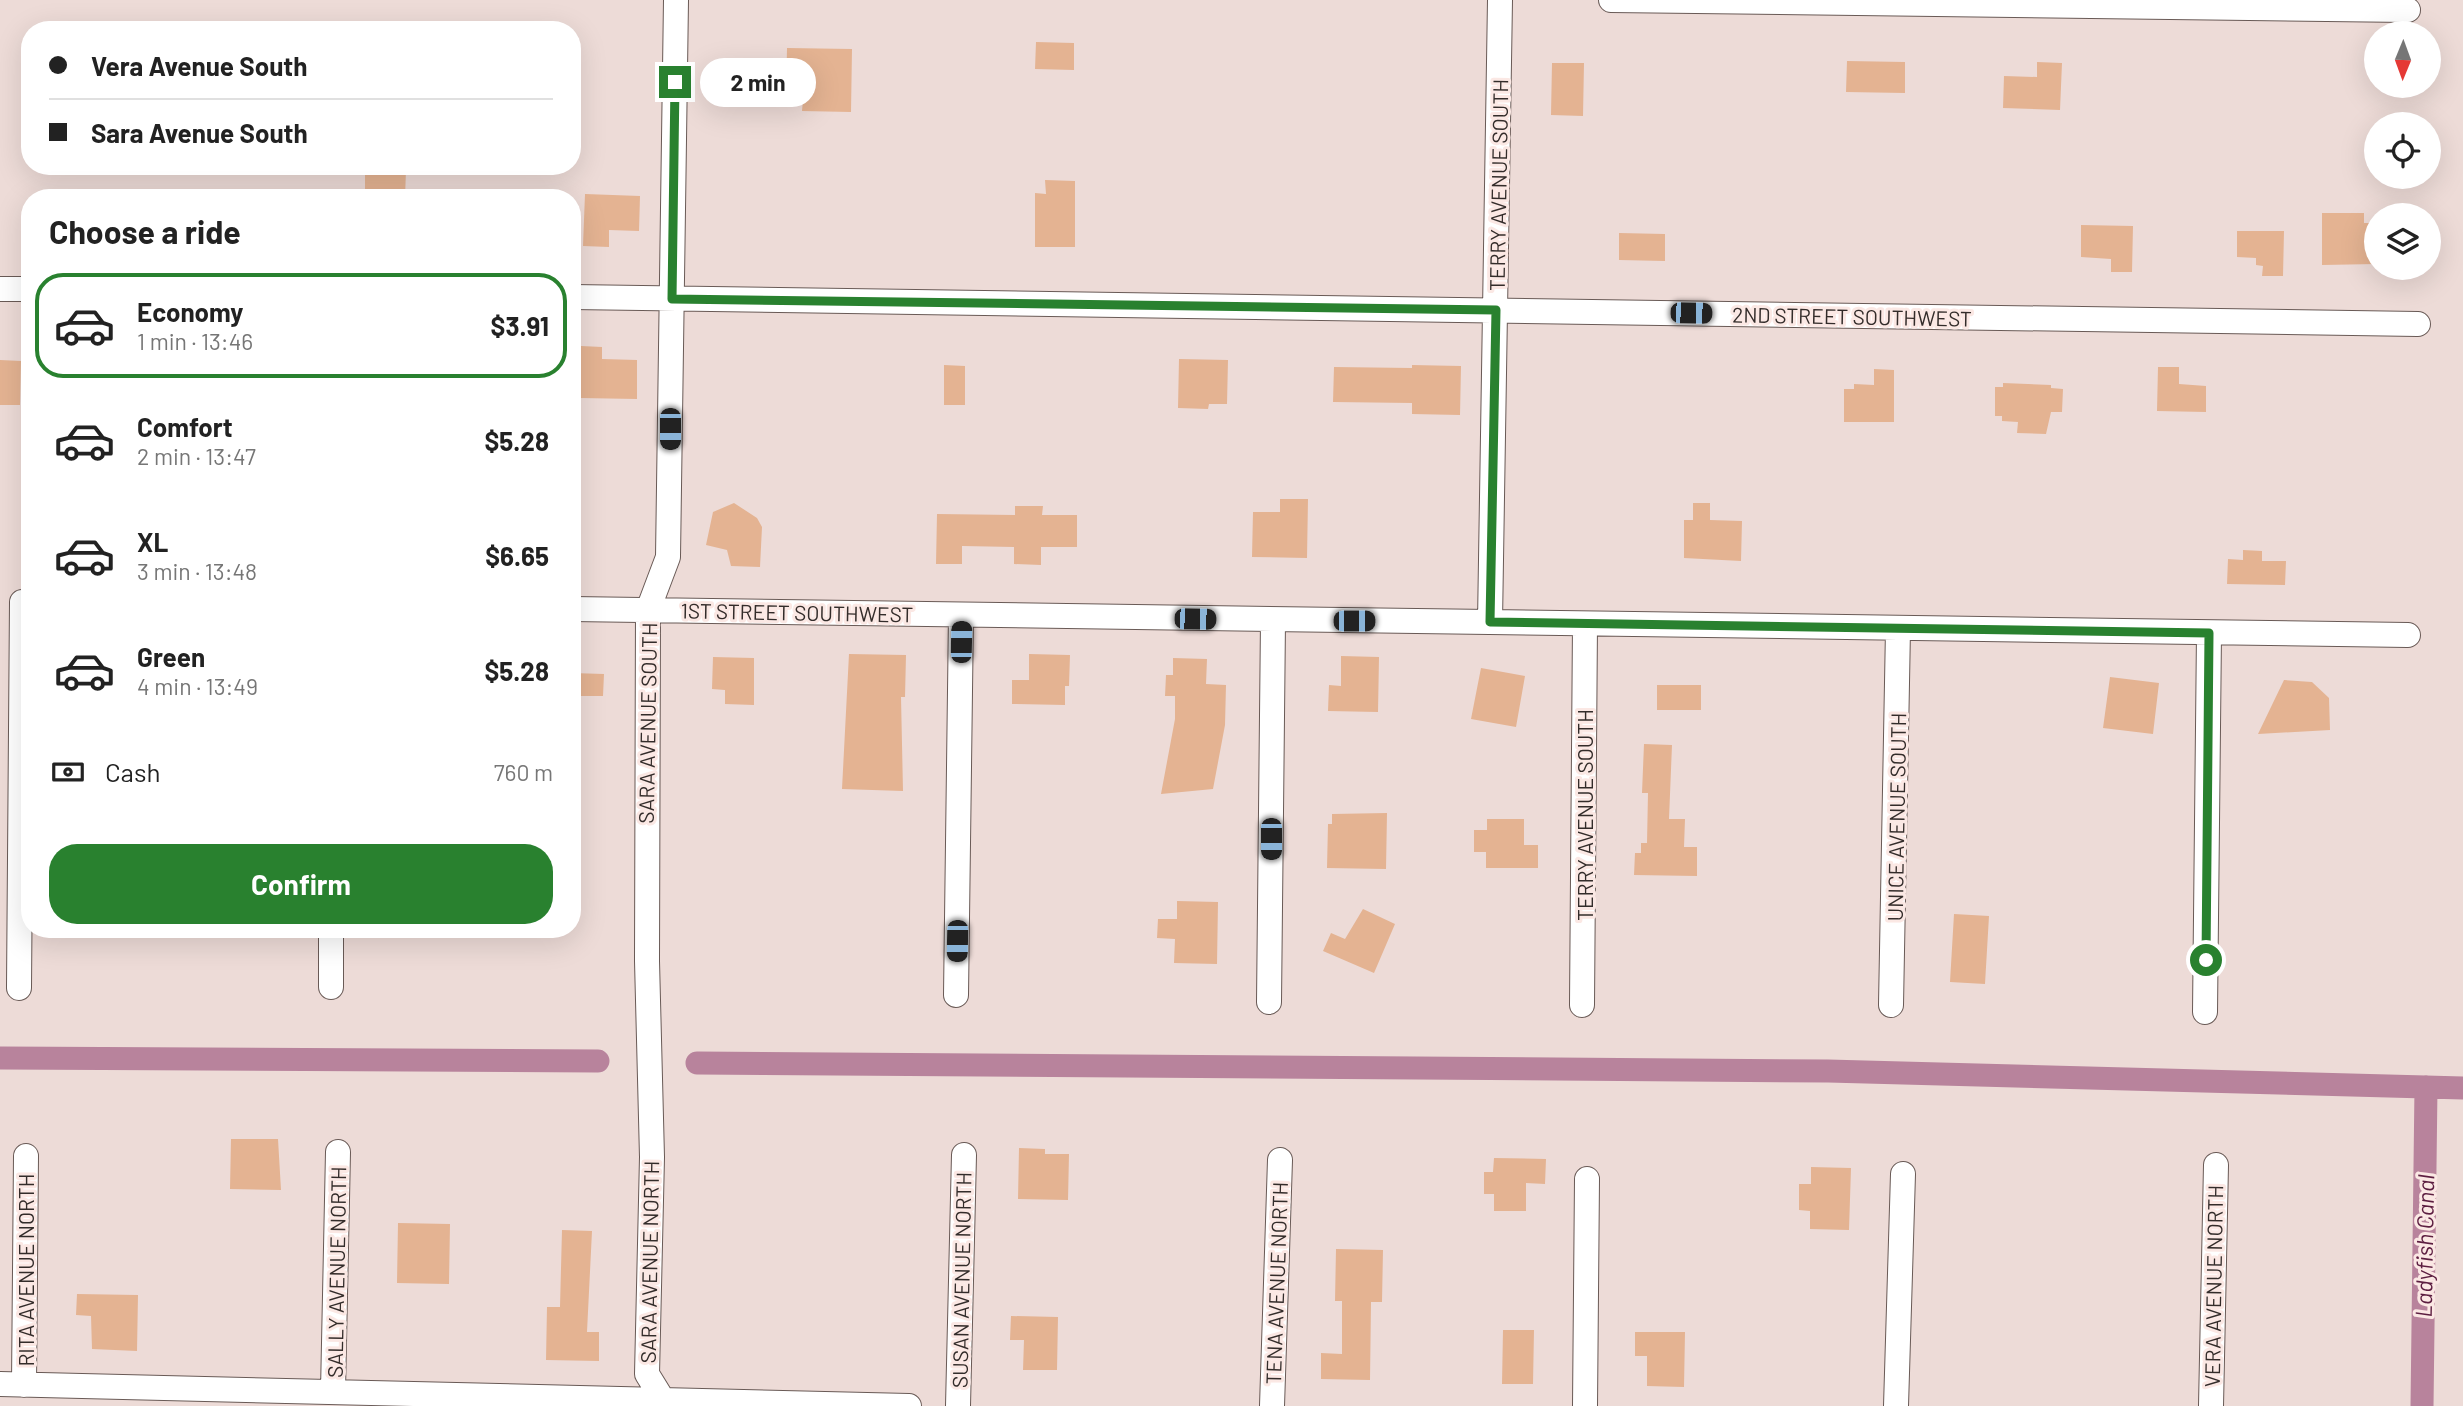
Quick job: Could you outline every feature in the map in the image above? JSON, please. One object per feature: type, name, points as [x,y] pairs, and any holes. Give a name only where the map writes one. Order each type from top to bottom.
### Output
[{"type":"street","name":"SARA AVENUE SOUTH","points":[[652,1114],[646,961],[648,610],[668,557],[676,0]]},
{"type":"street","name":"TERRY AVENUE SOUTH","points":[[1490,622],[1500,0]]},
{"type":"street","points":[[1611,0],[2409,10]]},
{"type":"street","points":[[0,289],[21,289]]},
{"type":"street","name":"2ND STREET SOUTHWEST","points":[[581,297],[2418,324]]},
{"type":"street","points":[[17,601],[19,988]]},
{"type":"street","name":"1ST STREET SOUTHWEST","points":[[581,609],[2408,635]]},
{"type":"street","points":[[956,995],[961,615]]},
{"type":"street","points":[[1269,1002],[1273,621]]},
{"type":"street","name":"TERRY AVENUE SOUTH","points":[[1582,1005],[1585,624]]},
{"type":"street","name":"UNICE AVENUE SOUTH","points":[[1891,1005],[1898,629]]},
{"type":"street","points":[[2205,1012],[2209,633]]},
{"type":"street","points":[[331,938],[331,987]]},
{"type":"street","name":"SARA AVENUE NORTH","points":[[652,1114],[647,1374],[663,1403]]},
{"type":"street","name":"SALLY AVENUE NORTH","points":[[333,1391],[338,1152]]},
{"type":"street","name":"SUSAN AVENUE NORTH","points":[[958,1406],[964,1155]]},
{"type":"street","name":"RITA AVENUE NORTH","points":[[12,1385],[26,1156]]},
{"type":"street","name":"TENA AVENUE NORTH","points":[[1272,1406],[1280,1160]]},
{"type":"street","name":"VERA AVENUE NORTH","points":[[2211,1406],[2216,1165]]},
{"type":"street","points":[[1896,1406],[1903,1174]]},
{"type":"street","points":[[1585,1406],[1587,1179]]},
{"type":"street","points":[[12,1385],[333,1391],[663,1403],[909,1406]]},
{"type":"building","points":[[1036,42],[1074,43],[1074,70],[1035,69]]},
{"type":"building","points":[[787,48],[852,49],[851,112],[802,111],[803,100],[786,99]]},
{"type":"building","points":[[1847,61],[1905,62],[1905,93],[1846,92]]},
{"type":"building","points":[[2037,62],[2062,63],[2060,110],[2003,108],[2004,76],[2037,77]]},
{"type":"building","points":[[1552,63],[1584,63],[1583,116],[1551,115]]},
{"type":"building","points":[[365,175],[406,175],[405,189],[365,189]]},
{"type":"building","points":[[1045,180],[1075,181],[1075,247],[1035,247],[1035,193],[1046,194]]},
{"type":"building","points":[[585,194],[640,196],[639,231],[609,230],[609,247],[583,246]]},
{"type":"building","points":[[2322,213],[2364,213],[2364,264],[2322,265]]},
{"type":"building","points":[[2081,225],[2133,226],[2132,272],[2111,272],[2111,259],[2081,257]]},
{"type":"building","points":[[2237,231],[2284,231],[2283,276],[2262,276],[2263,266],[2256,265],[2256,258],[2237,257]]},
{"type":"building","points":[[1619,233],[1665,234],[1665,261],[1619,260]]},
{"type":"building","points":[[581,346],[602,347],[602,359],[637,360],[637,399],[581,398]]},
{"type":"building","points":[[1179,359],[1228,360],[1227,404],[1209,404],[1208,409],[1178,408]]},
{"type":"building","points":[[0,360],[21,361],[20,405],[0,405]]},
{"type":"building","points":[[944,365],[965,366],[965,405],[944,405]]},
{"type":"building","points":[[1412,365],[1461,366],[1460,415],[1412,414],[1412,403],[1333,402],[1334,367],[1412,368]]},
{"type":"building","points":[[2158,367],[2179,367],[2179,384],[2206,386],[2206,412],[2157,411]]},
{"type":"building","points":[[1874,369],[1894,370],[1894,422],[1844,422],[1844,389],[1854,389],[1854,384],[1874,385]]},
{"type":"building","points":[[2003,383],[2051,385],[2051,388],[2063,389],[2062,412],[2051,412],[2046,434],[2017,433],[2018,422],[2002,421],[2002,416],[1995,416],[1995,387],[2003,387]]},
{"type":"building","points":[[1280,499],[1308,499],[1307,558],[1252,557],[1253,512],[1280,512]]},
{"type":"building","points":[[734,503],[757,518],[762,527],[760,567],[731,566],[727,550],[706,545],[713,512]]},
{"type":"building","points":[[1693,503],[1710,503],[1710,520],[1742,521],[1741,561],[1684,558],[1684,520],[1693,520]]},
{"type":"building","points":[[1015,506],[1043,506],[1042,515],[1077,515],[1077,547],[1041,547],[1041,565],[1014,564],[1014,547],[962,546],[962,564],[936,564],[937,514],[1015,515]]},
{"type":"building","points":[[2243,550],[2262,551],[2262,561],[2286,561],[2285,585],[2227,584],[2228,559],[2243,560]]},
{"type":"building","points":[[849,654],[906,655],[905,697],[901,697],[903,791],[842,789]]},
{"type":"building","points":[[1029,654],[1070,655],[1065,705],[1012,704],[1012,680],[1029,680]]},
{"type":"building","points":[[1341,656],[1379,657],[1378,712],[1328,711],[1329,685],[1341,686]]},
{"type":"building","points":[[713,657],[754,658],[754,705],[725,704],[725,690],[712,689]]},
{"type":"building","points":[[1173,658],[1207,659],[1206,684],[1226,685],[1225,725],[1213,789],[1161,794],[1175,719],[1175,696],[1165,696],[1166,675],[1173,675]]},
{"type":"building","points":[[1481,668],[1525,676],[1516,727],[1471,719]]},
{"type":"building","points":[[581,673],[604,674],[603,696],[581,696]]},
{"type":"building","points":[[2110,677],[2159,683],[2153,734],[2103,728]]},
{"type":"building","points":[[2284,680],[2312,682],[2329,698],[2330,730],[2258,734]]},
{"type":"building","points":[[1657,685],[1701,685],[1701,710],[1657,710]]},
{"type":"building","points":[[1644,744],[1672,745],[1669,819],[1685,819],[1684,847],[1697,847],[1697,876],[1634,875],[1635,853],[1641,853],[1641,843],[1647,843],[1648,793],[1642,793]]},
{"type":"building","points":[[1387,813],[1386,869],[1327,868],[1328,824],[1332,824],[1332,814]]},
{"type":"building","points":[[1487,819],[1524,819],[1524,845],[1538,845],[1538,868],[1486,868],[1486,852],[1474,852],[1474,830],[1487,830]]},
{"type":"building","points":[[1177,901],[1218,902],[1217,964],[1174,963],[1175,939],[1157,938],[1158,919],[1177,919]]},
{"type":"building","points":[[1363,909],[1395,924],[1374,973],[1323,951],[1331,933],[1345,939]]},
{"type":"building","points":[[1954,914],[1989,916],[1985,984],[1950,982]]},
{"type":"building","points":[[231,1139],[278,1139],[281,1190],[230,1189]]},
{"type":"building","points":[[1019,1148],[1045,1149],[1045,1154],[1069,1154],[1068,1200],[1018,1199]]},
{"type":"building","points":[[1494,1158],[1546,1159],[1545,1184],[1526,1183],[1526,1211],[1494,1211],[1494,1194],[1484,1194],[1484,1172],[1493,1172]]},
{"type":"building","points":[[1811,1167],[1851,1168],[1849,1230],[1810,1229],[1810,1211],[1799,1210],[1799,1184],[1811,1184]]},
{"type":"building","points":[[398,1223],[450,1224],[449,1284],[397,1283]]},
{"type":"building","points":[[562,1230],[592,1231],[587,1332],[599,1332],[599,1361],[546,1360],[547,1307],[560,1307]]},
{"type":"building","points":[[1336,1249],[1383,1250],[1382,1302],[1371,1302],[1370,1380],[1321,1379],[1321,1353],[1342,1354],[1342,1301],[1335,1301]]},
{"type":"building","points":[[77,1294],[138,1295],[137,1351],[92,1349],[91,1316],[76,1315]]},
{"type":"building","points":[[1011,1316],[1058,1317],[1057,1370],[1023,1370],[1024,1340],[1010,1340]]},
{"type":"building","points":[[1503,1330],[1534,1330],[1533,1384],[1502,1384]]},
{"type":"building","points":[[1635,1332],[1685,1332],[1684,1387],[1647,1386],[1647,1356],[1635,1356]]},
{"type":"waterway","points":[[0,1058],[598,1061]]},
{"type":"waterway","points":[[697,1063],[1828,1071],[2463,1088]]},
{"type":"waterway","name":"Ladyfish Canal","points":[[2422,1406],[2426,1087]]},
{"type":"route","points":[[675,82],[672,299],[1496,310],[1490,622],[2209,633],[2211,673],[2206,960]]}]
